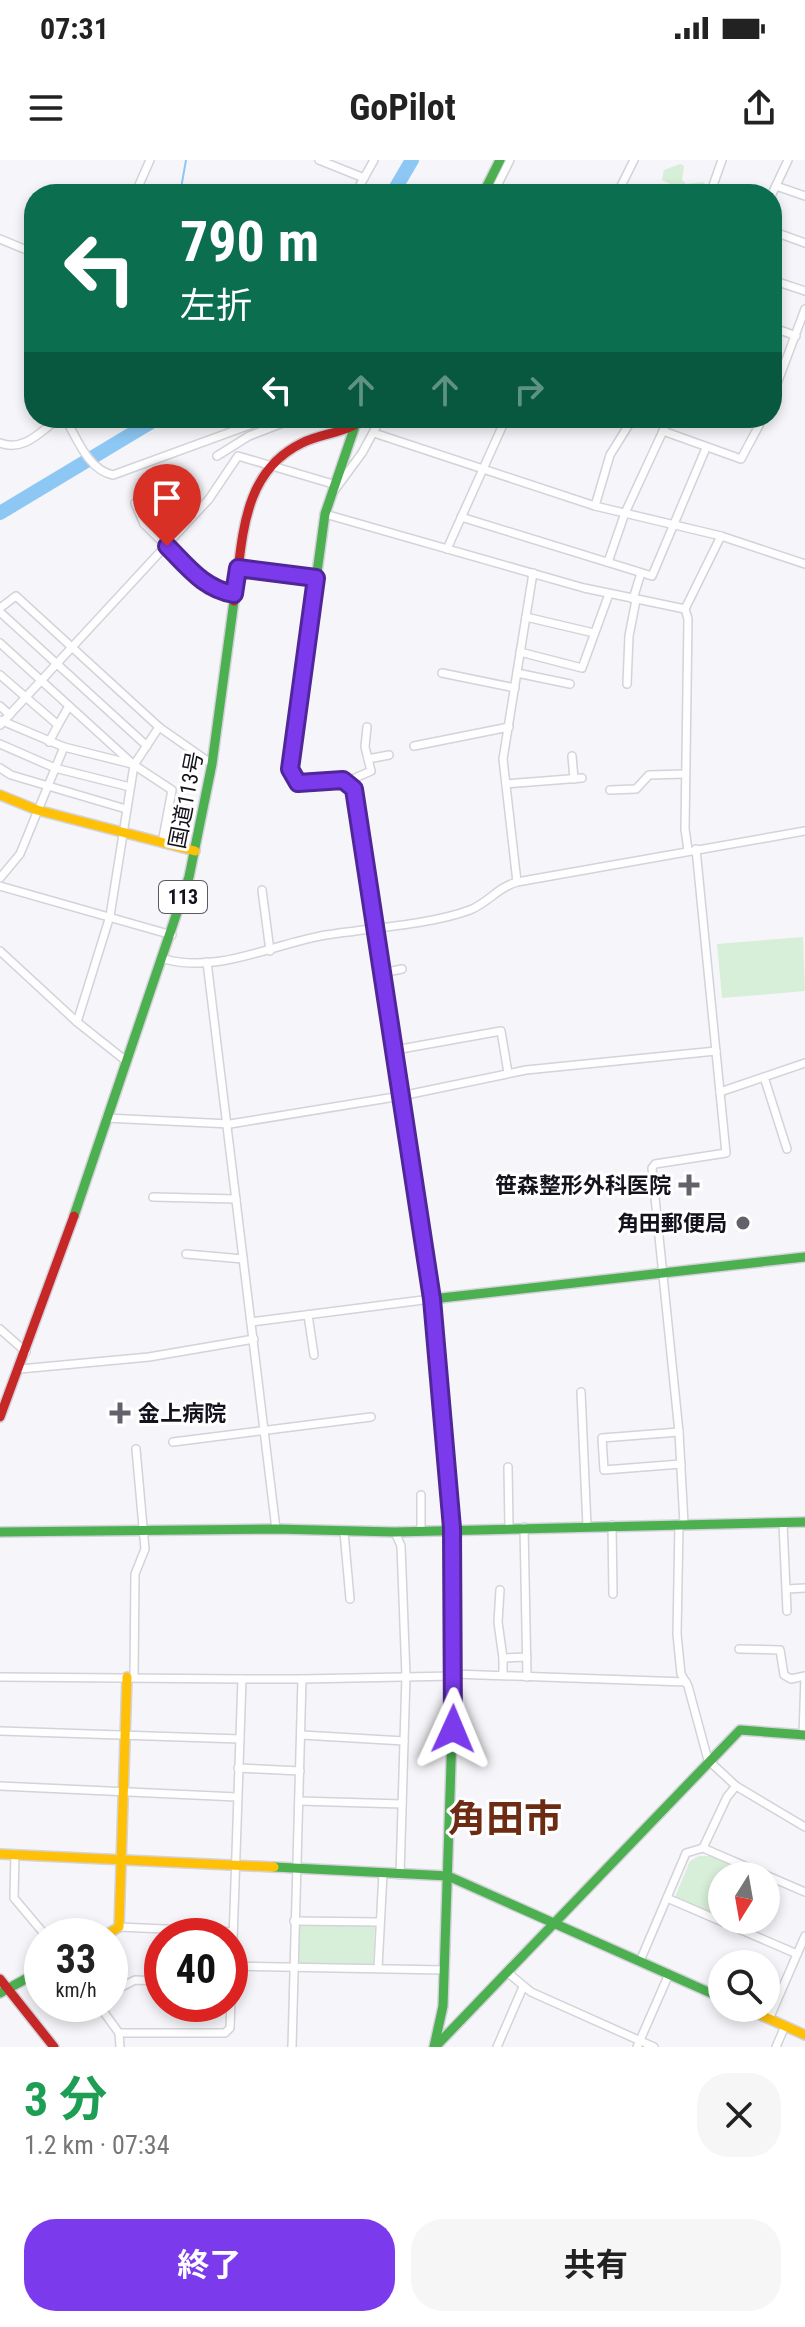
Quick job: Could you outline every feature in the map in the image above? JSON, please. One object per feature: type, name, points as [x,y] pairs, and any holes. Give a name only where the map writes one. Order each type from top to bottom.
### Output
[{"type":"main road","points":[[488,184],[500,160]]},
{"type":"main road","points":[[351,428],[325,514],[290,769],[298,783],[348,781],[354,789],[432,1299],[452,1528],[454,1675],[441,2026],[434,2047]]},
{"type":"main road","name":"国道113号","points":[[0,1417],[20,1369],[164,959],[195,851],[212,764],[248,503],[271,464],[300,443],[351,428]]},
{"type":"main road","points":[[0,795],[37,810],[195,851]]},
{"type":"main road","points":[[432,1299],[805,1257]]},
{"type":"main road","points":[[0,1532],[276,1529],[395,1532],[452,1528],[805,1522]]},
{"type":"main road","points":[[119,1918],[130,1677]]},
{"type":"main road","points":[[434,2047],[708,1760],[743,1728],[804,1735]]},
{"type":"main road","points":[[0,1854],[448,1876],[708,1992]]},
{"type":"main road","points":[[0,1979],[4,1992],[54,2047]]},
{"type":"main road","points":[[4,1992],[24,1980]]},
{"type":"main road","points":[[776,2022],[805,2035]]},
{"type":"street","points":[[139,184],[150,160]]},
{"type":"street","points":[[319,160],[364,178]]},
{"type":"street","points":[[361,184],[374,160]]},
{"type":"street","points":[[498,184],[510,160]]},
{"type":"street","points":[[622,184],[634,160]]},
{"type":"street","points":[[712,184],[722,160]]},
{"type":"street","points":[[777,184],[788,160]]},
{"type":"street","points":[[782,192],[805,196]]},
{"type":"street","points":[[782,235],[805,243]]},
{"type":"street","points":[[0,239],[24,249]]},
{"type":"street","points":[[782,283],[805,291]]},
{"type":"street","points":[[782,364],[805,309]]},
{"type":"street","points":[[782,331],[796,336]]},
{"type":"street","points":[[0,443],[17,447],[46,428]]},
{"type":"street","points":[[71,428],[92,463],[101,473],[113,475],[242,428]]},
{"type":"street","points":[[217,456],[249,436],[270,428]]},
{"type":"street","points":[[330,495],[376,428]]},
{"type":"street","points":[[447,549],[501,428]]},
{"type":"street","points":[[595,506],[610,455],[627,428]]},
{"type":"street","points":[[608,562],[625,513],[664,428]]},
{"type":"street","points":[[663,431],[741,459],[757,428]]},
{"type":"street","points":[[374,433],[595,506],[721,536],[805,564]]},
{"type":"street","points":[[461,517],[652,576],[706,448]]},
{"type":"street","points":[[134,765],[64,747],[1,722],[209,499],[238,456],[333,484]]},
{"type":"street","points":[[135,503],[138,517],[207,586],[234,594]]},
{"type":"street","points":[[325,514],[609,594],[685,609]]},
{"type":"street","points":[[721,536],[685,609],[688,619],[685,774],[725,1155],[655,1164],[652,1168],[681,1464],[682,1524],[677,1634],[681,1674],[708,1760],[736,1786],[805,1827]]},
{"type":"street","points":[[238,568],[316,578]]},
{"type":"street","points":[[517,882],[503,759],[533,573]]},
{"type":"street","points":[[627,684],[629,636],[641,573]]},
{"type":"street","points":[[520,652],[582,668],[609,594]]},
{"type":"street","points":[[147,746],[0,610],[16,596],[159,727],[212,764]]},
{"type":"street","points":[[526,617],[594,633]]},
{"type":"street","points":[[0,643],[134,765],[172,790],[162,843]]},
{"type":"street","points":[[442,673],[515,688]]},
{"type":"street","points":[[517,673],[570,684]]},
{"type":"street","points":[[0,675],[58,725]]},
{"type":"street","points":[[0,706],[10,715]]},
{"type":"street","points":[[49,742],[69,706]]},
{"type":"street","points":[[77,1022],[110,916],[134,765],[159,727]]},
{"type":"street","points":[[348,781],[371,771],[367,727]]},
{"type":"street","points":[[414,746],[509,727]]},
{"type":"street","points":[[0,744],[55,768],[130,787]]},
{"type":"street","points":[[0,878],[20,854],[64,747]]},
{"type":"street","points":[[368,759],[389,755]]},
{"type":"street","points":[[506,784],[578,778],[572,756]]},
{"type":"street","points":[[0,768],[47,787],[126,809]]},
{"type":"street","points":[[610,790],[636,789],[649,775],[685,774]]},
{"type":"street","points":[[164,959],[188,964],[270,951],[320,936],[471,910],[500,888],[517,882],[805,831]]},
{"type":"street","points":[[0,886],[172,935]]},
{"type":"street","points":[[262,890],[270,951]]},
{"type":"street","points":[[0,951],[77,1022],[126,1061]]},
{"type":"street","points":[[207,962],[230,1124],[236,1199],[276,1529]]},
{"type":"street","points":[[382,973],[402,969]]},
{"type":"street","points":[[395,1050],[501,1031],[508,1073]]},
{"type":"street","points":[[106,1118],[230,1124],[401,1096],[508,1073],[716,1051]]},
{"type":"street","points":[[720,1092],[805,1063]]},
{"type":"street","points":[[764,1077],[787,1149]]},
{"type":"street","points":[[153,1197],[236,1199]]},
{"type":"street","points":[[186,1254],[243,1259]]},
{"type":"street","points":[[251,1322],[432,1299]]},
{"type":"street","points":[[308,1315],[314,1355]]},
{"type":"street","points":[[0,1329],[26,1352]]},
{"type":"street","points":[[20,1369],[149,1357],[254,1339]]},
{"type":"street","points":[[581,1392],[587,1526]]},
{"type":"street","points":[[173,1442],[371,1417]]},
{"type":"street","points":[[679,1432],[602,1438],[604,1470],[681,1464]]},
{"type":"street","points":[[130,1677],[135,1574],[145,1549],[136,1449]]},
{"type":"street","points":[[508,1467],[509,1527]]},
{"type":"street","points":[[421,1495],[421,1531]]},
{"type":"street","points":[[783,1524],[787,1611]]},
{"type":"street","points":[[612,1525],[613,1594]]},
{"type":"street","points":[[524,1527],[527,1677]]},
{"type":"street","points":[[344,1532],[350,1599]]},
{"type":"street","points":[[395,1532],[401,1546],[406,1676],[400,1875]]},
{"type":"street","points":[[787,1589],[805,1588]]},
{"type":"street","points":[[500,1590],[498,1622],[503,1675]]},
{"type":"street","points":[[739,1649],[780,1650],[784,1675],[791,1679],[805,1676],[804,1735]]},
{"type":"street","points":[[503,1658],[527,1657]]},
{"type":"street","points":[[0,1677],[302,1679],[503,1675],[686,1682]]},
{"type":"street","points":[[233,1918],[242,1679]]},
{"type":"street","points":[[292,2047],[302,1679]]},
{"type":"street","points":[[0,1731],[240,1739]]},
{"type":"street","points":[[302,1735],[404,1741]]},
{"type":"street","points":[[238,1768],[300,1771]]},
{"type":"street","points":[[0,1786],[237,1797]]},
{"type":"street","points":[[703,1848],[727,1797],[736,1786]]},
{"type":"street","points":[[299,1801],[402,1804]]},
{"type":"street","points":[[640,1961],[686,1853],[703,1848],[729,1862]]},
{"type":"street","points":[[15,1854],[14,1898],[31,1918]]},
{"type":"street","points":[[378,1968],[383,1873]]},
{"type":"street","points":[[780,1883],[805,1892]]},
{"type":"street","points":[[667,1898],[708,1914]]},
{"type":"street","points":[[294,1921],[380,1922]]},
{"type":"street","points":[[754,1934],[797,1954]]},
{"type":"street","points":[[780,1993],[805,1936]]},
{"type":"street","points":[[248,1967],[444,1970]]},
{"type":"street","points":[[507,1972],[523,1987],[638,2044],[654,2047]]},
{"type":"street","points":[[638,2044],[669,1974]]},
{"type":"street","points":[[497,2047],[523,1987]]},
{"type":"street","points":[[111,2022],[119,2033],[120,2047]]},
{"type":"street","points":[[119,2033],[225,2033],[230,2028],[230,2022]]},
{"type":"street","points":[[776,2047],[785,2026]]},
{"type":"green space","points":[[680,164],[684,166],[682,180],[686,184],[670,184],[662,180],[664,170]]},
{"type":"green space","points":[[803,937],[805,991],[722,998],[717,944]]},
{"type":"green space","points":[[699,1856],[712,1856],[726,1862],[708,1862],[708,1912],[675,1897],[690,1861]]},
{"type":"green space","points":[[295,1924],[375,1926],[373,1970],[296,1968]]},
{"type":"waterway","points":[[182,184],[186,160]]},
{"type":"waterway","points":[[398,184],[412,160]]},
{"type":"waterway","points":[[0,513],[141,428]]},
{"type":"traffic: fast","points":[[488,184],[500,160]]},
{"type":"traffic: fast","points":[[354,428],[325,514],[290,769],[298,783],[343,780],[354,789],[411,1157],[436,1352]]},
{"type":"traffic: fast","points":[[74,1216],[189,877],[212,764],[234,601]]},
{"type":"traffic: fast","points":[[432,1299],[805,1257]]},
{"type":"traffic: fast","points":[[0,1532],[276,1529],[395,1532],[805,1522]]},
{"type":"traffic: fast","points":[[434,2047],[443,2006],[455,1643]]},
{"type":"traffic: fast","points":[[437,2045],[740,1730],[805,1735]]},
{"type":"traffic: fast","points":[[274,1867],[448,1876],[708,1992]]},
{"type":"traffic: fast","points":[[0,1993],[24,1980]]},
{"type":"traffic: slow","points":[[0,795],[37,810],[195,851]]},
{"type":"traffic: slow","points":[[436,1352],[452,1527],[455,1643]]},
{"type":"traffic: slow","points":[[119,1918],[127,1677]]},
{"type":"traffic: slow","points":[[0,1854],[274,1867]]},
{"type":"traffic: slow","points":[[776,2022],[805,2035]]},
{"type":"traffic: jam","points":[[234,601],[248,511],[266,472],[282,456],[302,443],[348,428]]},
{"type":"traffic: jam","points":[[0,1417],[74,1216]]},
{"type":"traffic: jam","points":[[0,1979],[54,2047]]},
{"type":"place","name":"笹森整形外科医院","points":[[689,1185]]},
{"type":"place","name":"角田郵便局","points":[[743,1223]]},
{"type":"place","name":"金上病院","points":[[120,1413]]},
{"type":"district","name":"角田市","points":[[505,1819]]},
{"type":"route","points":[[167,546],[207,586],[219,592],[234,594],[238,568],[316,578],[290,769],[298,783],[343,780],[354,789],[432,1299],[452,1528],[453,1729]]}]
